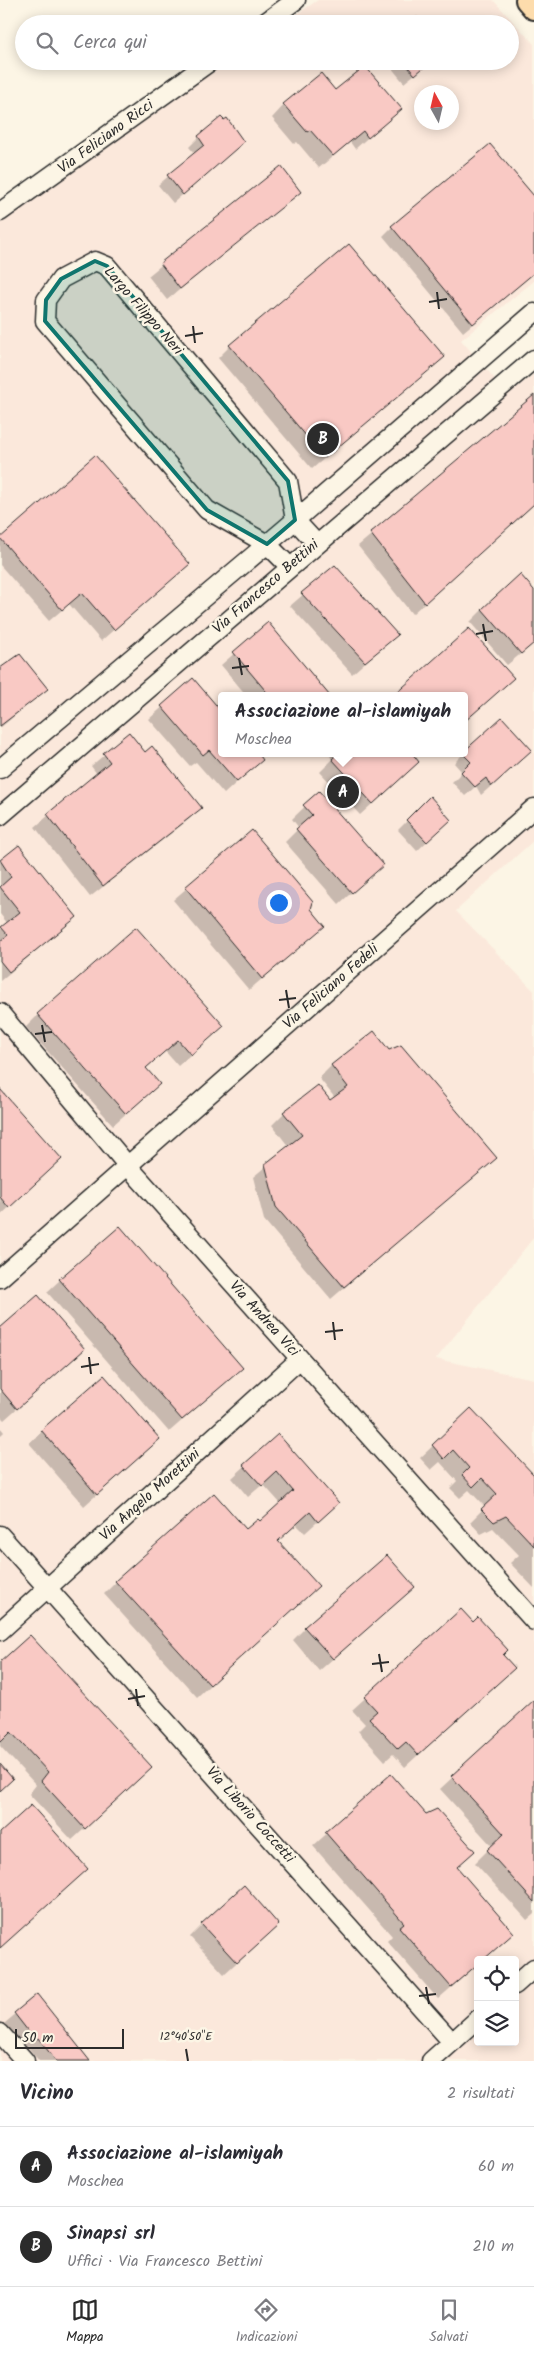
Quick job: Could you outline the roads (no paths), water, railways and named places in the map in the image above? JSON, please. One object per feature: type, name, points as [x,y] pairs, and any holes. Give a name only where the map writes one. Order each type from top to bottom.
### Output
[{"type":"main road","points":[[527,0],[534,8]]},
{"type":"street","points":[[275,15],[296,0]]},
{"type":"street","name":"Via Feliciano Ricci","points":[[0,212],[198,70]]},
{"type":"street","name":"Largo Filippo Neri","points":[[267,544],[207,510],[45,321],[46,300],[62,279],[95,260],[107,266],[288,481],[295,520]]},
{"type":"street","name":"Via Francesco Bettini","points":[[0,769],[267,544],[534,313]]},
{"type":"street","name":"Via Francesco Bettini","points":[[0,816],[534,359]]},
{"type":"street","points":[[295,520],[317,544]]},
{"type":"street","points":[[267,544],[290,567]]},
{"type":"street","name":"Via Feliciano Fedeli","points":[[0,1278],[534,808]]},
{"type":"street","name":"Via Andrea Vici","points":[[0,1013],[128,1166],[534,1620]]},
{"type":"street","name":"Via Angelo Morettini","points":[[0,1631],[300,1359]]},
{"type":"street","name":"Via Liborio Coccetti","points":[[4,1537],[452,2042]]},
{"type":"street","points":[[519,1981],[534,1968]]},
{"type":"street","points":[[431,2061],[474,2023]]},
{"type":"street","points":[[0,2033],[25,2061]]},
{"type":"place","name":"Sinapsi srl","points":[[323,439]]},
{"type":"place","name":"Associazione al-islamiyah","points":[[343,792]]}]
